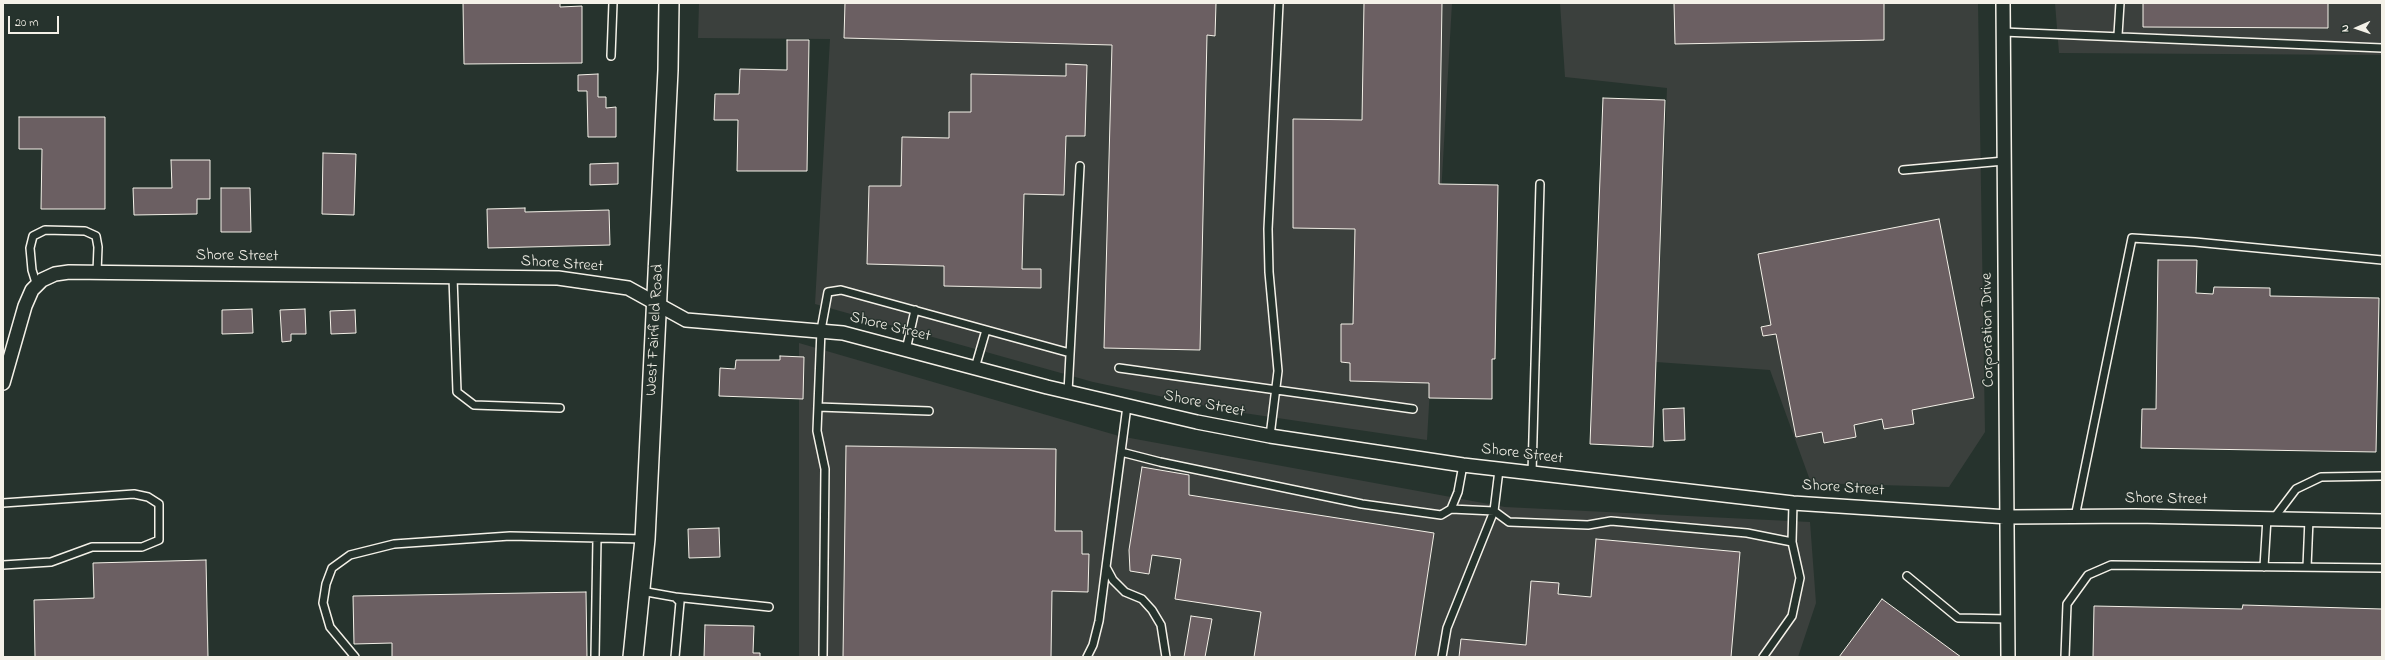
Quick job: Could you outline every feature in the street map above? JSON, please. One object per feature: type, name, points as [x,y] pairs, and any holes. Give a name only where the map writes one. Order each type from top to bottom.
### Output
[{"type":"main road","name":"West Fairfield Road","points":[[634,657],[645,539],[668,78],[669,3]]},
{"type":"street","name":"Corporation Drive","points":[[2003,3],[2008,657]]},
{"type":"street","name":"Shore Street","points":[[36,286],[55,274],[97,272],[558,278],[628,288],[686,320],[843,333],[1068,392],[1270,436],[1499,470],[1793,503],[2008,517],[2382,520]]},
{"type":"street","points":[[3,383],[25,306],[32,290],[36,286]]},
{"type":"lane","points":[[611,56],[613,3]]},
{"type":"lane","points":[[1270,436],[1278,371],[1269,272],[1268,230],[1279,3]]},
{"type":"lane","points":[[2118,35],[2120,3]]},
{"type":"lane","points":[[2003,32],[2118,35],[2382,48]]},
{"type":"lane","points":[[1903,170],[2004,161]]},
{"type":"lane","points":[[1068,392],[1080,166]]},
{"type":"lane","points":[[1532,473],[1540,184]]},
{"type":"lane","points":[[36,286],[32,270],[30,248],[33,236],[45,230],[85,231],[96,236],[98,247],[97,272]]},
{"type":"lane","points":[[2075,517],[2132,238],[2195,242],[2382,260]]},
{"type":"lane","points":[[453,277],[457,392],[474,405],[560,408]]},
{"type":"lane","points":[[823,657],[825,469],[816,431],[821,330],[828,292],[841,290],[1070,353]]},
{"type":"lane","points":[[906,350],[915,310]]},
{"type":"lane","points":[[975,368],[986,330]]},
{"type":"lane","points":[[1119,368],[1413,409]]},
{"type":"lane","points":[[1087,657],[1093,645],[1099,621],[1127,406]]},
{"type":"lane","points":[[818,407],[929,410]]},
{"type":"lane","points":[[1121,452],[1160,462],[1362,504],[1441,515],[1451,509],[1494,511],[1509,522],[1588,525],[1611,521],[1747,533],[1792,542]]},
{"type":"lane","points":[[1451,509],[1458,492],[1463,465]]},
{"type":"lane","points":[[1442,657],[1447,628],[1494,511],[1499,470]]},
{"type":"lane","points":[[2264,567],[2270,518],[2296,489],[2321,477],[2382,476]]},
{"type":"lane","points":[[3,503],[134,494],[148,497],[159,504],[159,540],[142,547],[92,547],[51,562],[3,565]]},
{"type":"lane","points":[[1763,657],[1792,616],[1800,578],[1792,542],[1793,503]]},
{"type":"lane","points":[[2307,567],[2309,519]]},
{"type":"lane","points":[[355,657],[330,627],[323,603],[326,584],[332,568],[350,555],[394,544],[510,536],[645,539]]},
{"type":"lane","points":[[595,657],[596,538]]},
{"type":"lane","points":[[2065,657],[2066,604],[2088,575],[2111,565],[2382,568]]},
{"type":"lane","points":[[1106,567],[1113,580],[1125,592],[1142,599],[1152,610],[1161,625],[1166,657]]},
{"type":"lane","points":[[1907,576],[1958,618],[2008,619]]},
{"type":"lane","points":[[641,590],[675,597],[769,607]]},
{"type":"lane","points":[[675,597],[680,602],[675,657]]},
{"type":"shaded area","points":[[699,3],[1452,3],[1427,440],[1230,411],[1093,382],[815,304],[830,39],[698,38]]},
{"type":"shaded area","points":[[1560,3],[1978,3],[1985,432],[1949,487],[1811,483],[1770,370],[1656,362],[1667,88],[1565,77]]},
{"type":"shaded area","points":[[2055,3],[2382,3],[2382,55],[2059,53]]},
{"type":"shaded area","points":[[799,343],[1119,436],[1505,507],[1810,522],[1816,603],[1798,657],[799,657]]},
{"type":"building","points":[[463,3],[560,3],[560,7],[582,6],[582,63],[464,64]]},
{"type":"building","points":[[845,3],[1216,3],[1215,36],[1207,35],[1200,350],[1104,348],[1112,45],[844,38]]},
{"type":"building","points":[[1364,3],[1442,3],[1439,184],[1498,185],[1495,359],[1492,359],[1492,399],[1429,398],[1429,383],[1350,381],[1350,363],[1341,362],[1341,324],[1353,324],[1355,229],[1293,228],[1293,119],[1362,120]]},
{"type":"building","points":[[1674,3],[1884,3],[1884,40],[1675,44]]},
{"type":"building","points":[[2143,3],[2328,3],[2328,28],[2143,27]]},
{"type":"building","points":[[787,40],[809,40],[807,171],[737,171],[738,120],[714,120],[715,94],[739,94],[740,69],[787,70]]},
{"type":"building","points":[[1066,64],[1087,65],[1085,136],[1066,136],[1064,195],[1024,194],[1022,269],[1041,269],[1041,288],[944,286],[944,266],[867,264],[869,186],[901,186],[902,137],[949,138],[949,112],[971,112],[971,74],[1066,76]]},
{"type":"building","points":[[598,74],[598,97],[606,97],[606,108],[616,107],[616,137],[588,137],[587,91],[578,91],[578,75]]},
{"type":"building","points":[[1603,98],[1665,100],[1653,447],[1590,444]]},
{"type":"building","points":[[19,117],[105,117],[105,209],[41,209],[42,149],[19,149]]},
{"type":"building","points":[[323,153],[356,154],[354,215],[322,214]]},
{"type":"building","points":[[171,160],[210,160],[210,199],[197,199],[197,214],[134,215],[133,188],[172,188]]},
{"type":"building","points":[[618,163],[618,184],[590,185],[590,164]]},
{"type":"building","points":[[221,188],[250,188],[251,232],[221,232]]},
{"type":"building","points":[[525,208],[525,212],[609,210],[610,245],[488,248],[487,209]]},
{"type":"building","points":[[1939,219],[1974,398],[1912,410],[1914,424],[1884,429],[1882,419],[1854,425],[1856,437],[1824,443],[1822,432],[1796,437],[1776,334],[1763,336],[1761,327],[1771,325],[1758,254]]},
{"type":"building","points":[[2158,260],[2197,260],[2196,293],[2213,294],[2214,287],[2270,288],[2270,296],[2379,298],[2376,452],[2141,448],[2142,409],[2156,409]]},
{"type":"building","points":[[252,309],[253,333],[222,334],[222,310]]},
{"type":"building","points":[[305,309],[306,334],[291,334],[291,341],[282,342],[280,310]]},
{"type":"building","points":[[355,310],[356,333],[331,334],[330,311]]},
{"type":"building","points":[[780,356],[804,357],[803,399],[719,396],[720,368],[735,369],[736,360],[780,360]]},
{"type":"building","points":[[1684,408],[1685,440],[1664,441],[1663,409]]},
{"type":"building","points":[[846,446],[1056,449],[1055,531],[1082,531],[1082,554],[1089,554],[1088,592],[1052,591],[1051,657],[843,657]]},
{"type":"building","points":[[1142,467],[1189,475],[1189,495],[1434,533],[1415,657],[1254,657],[1261,612],[1175,599],[1181,559],[1152,555],[1149,574],[1130,571],[1129,550]]},
{"type":"building","points":[[719,528],[720,557],[689,558],[688,529]]},
{"type":"building","points":[[1596,539],[1740,552],[1731,657],[1459,657],[1461,639],[1526,645],[1531,581],[1559,583],[1558,594],[1591,597]]},
{"type":"building","points":[[206,560],[208,657],[35,657],[34,600],[94,598],[93,563]]},
{"type":"building","points":[[586,592],[587,657],[392,657],[392,643],[354,644],[353,596]]},
{"type":"building","points":[[1882,599],[1961,657],[1839,657]]},
{"type":"building","points":[[2243,605],[2382,609],[2382,657],[2093,657],[2094,606],[2242,609]]},
{"type":"building","points":[[1191,616],[1212,619],[1205,657],[1184,657]]},
{"type":"building","points":[[705,625],[754,626],[753,653],[760,653],[760,657],[704,657]]}]
